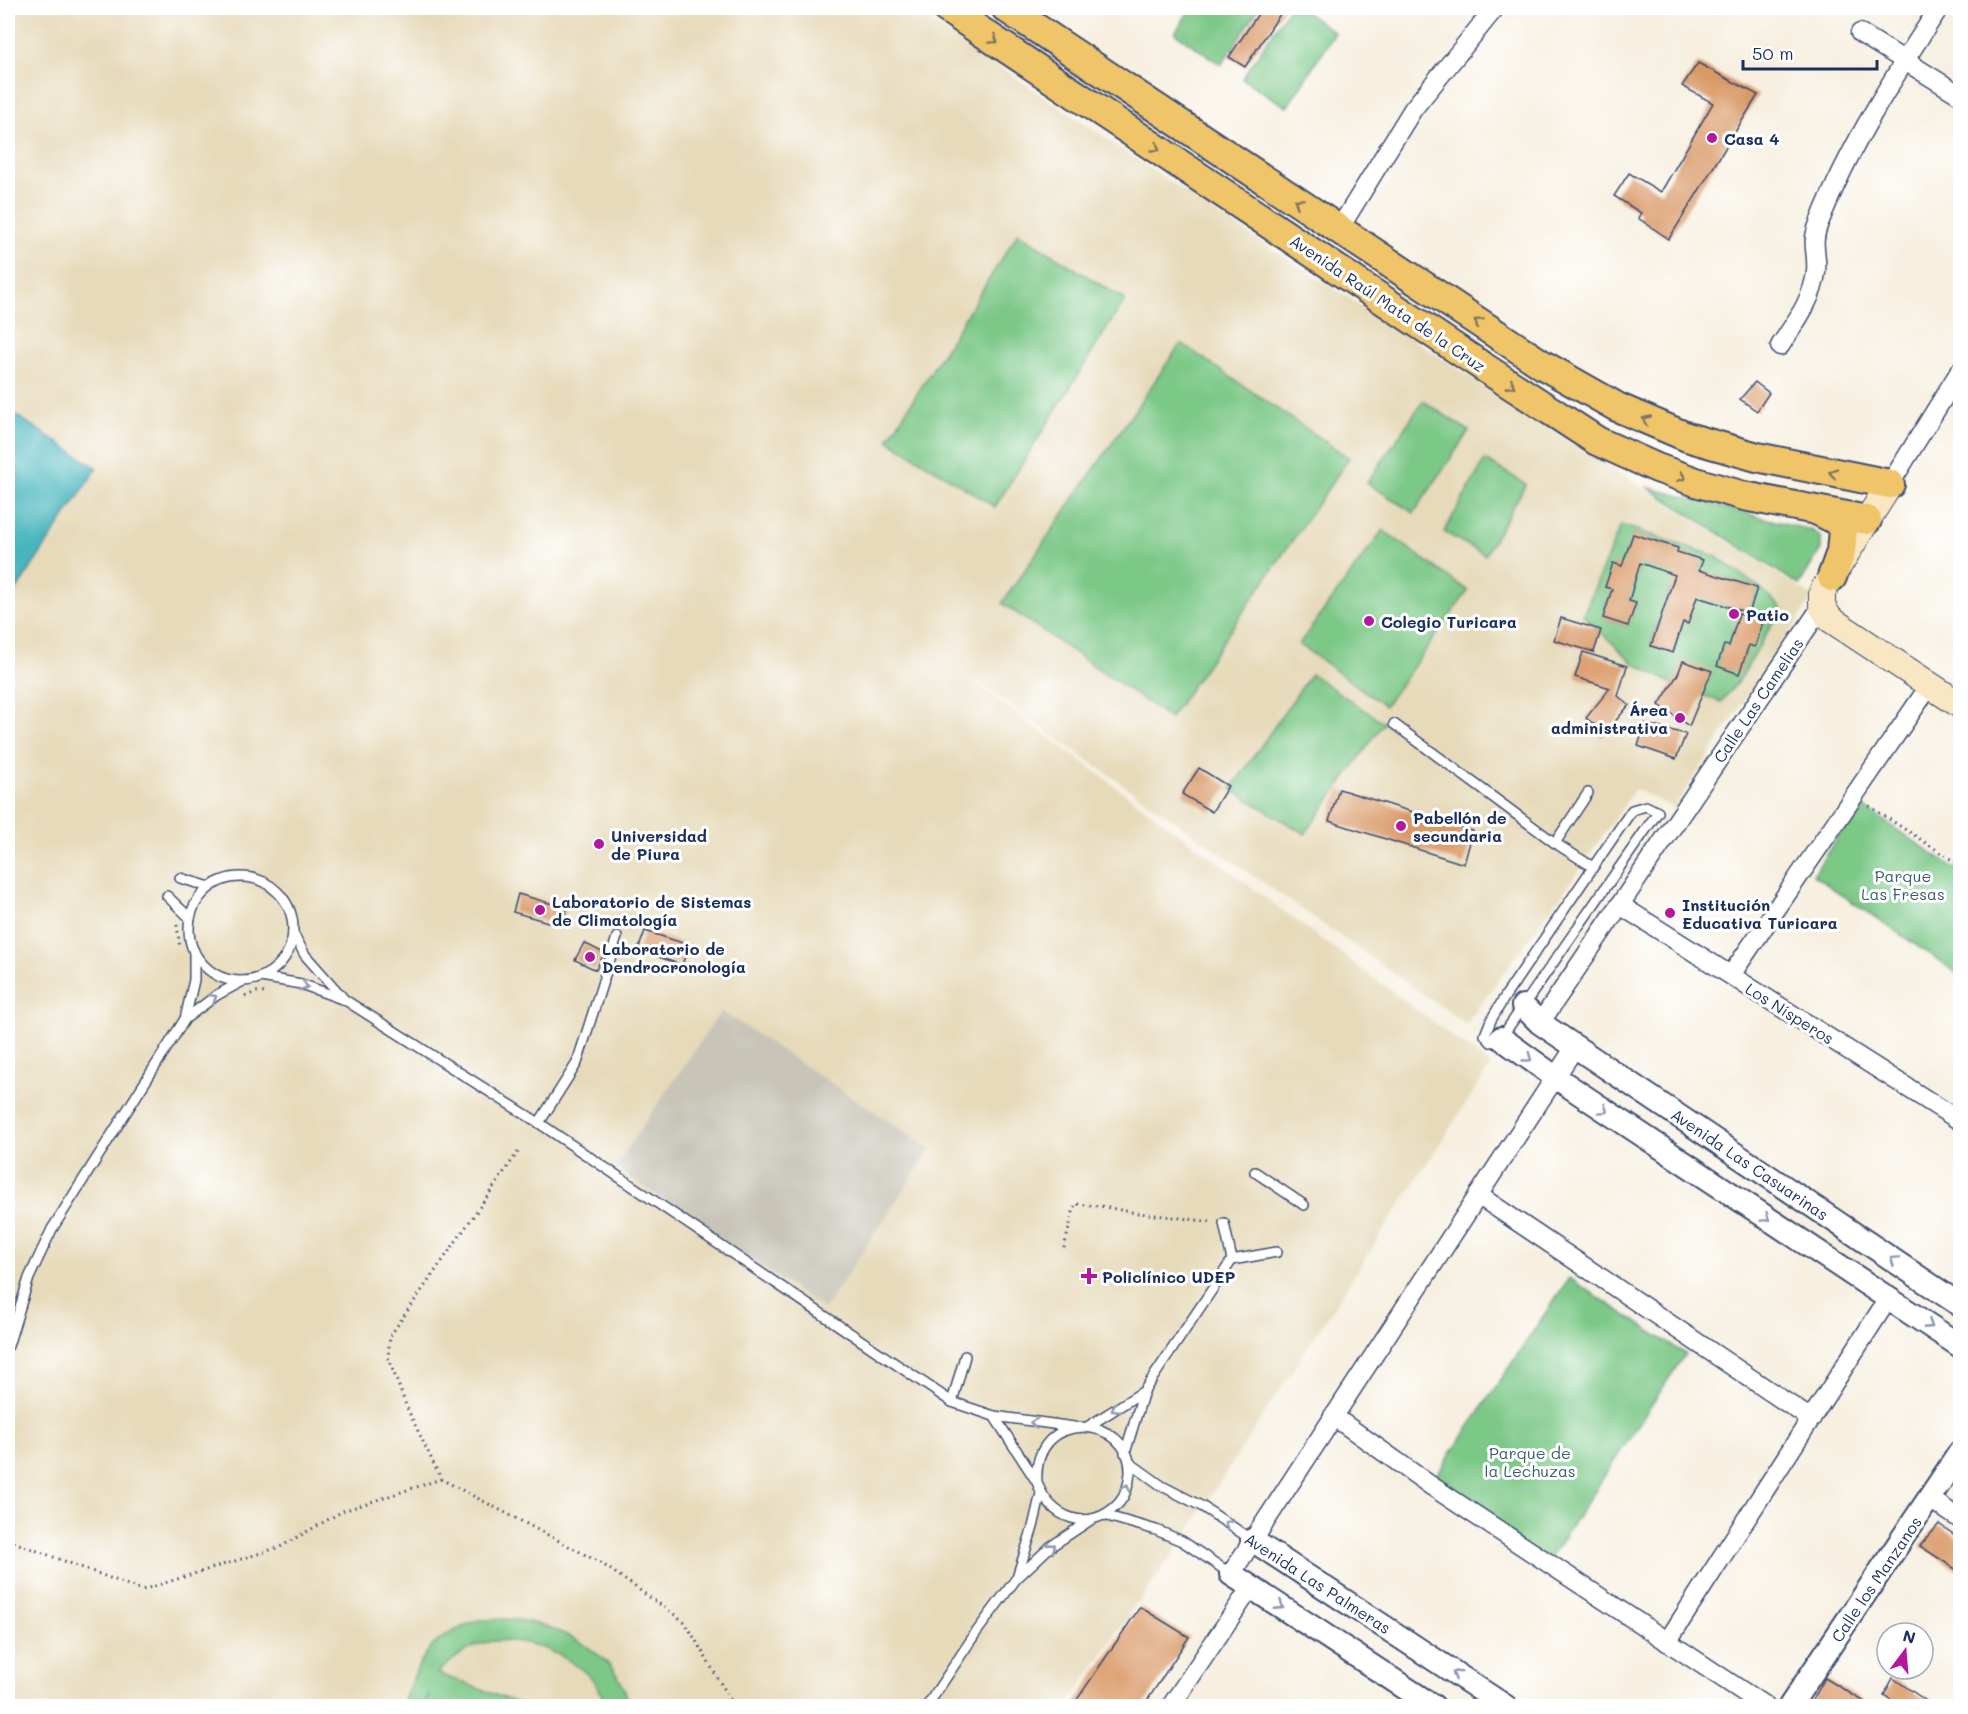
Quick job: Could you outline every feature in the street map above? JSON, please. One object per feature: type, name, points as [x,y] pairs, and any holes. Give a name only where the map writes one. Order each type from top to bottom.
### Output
[{"type":"main road","name":"Avenida Raúl Mata de la Cruz","points":[[946,8],[1598,441],[1657,468],[1699,483],[1744,496],[1867,520]]},
{"type":"main road","name":"Avenida Raúl Mata de la Cruz","points":[[1006,8],[1543,365],[1617,407],[1687,437],[1756,457],[1890,484]]},
{"type":"main road","name":"Calle Las Camelias","points":[[1822,606],[1822,592],[1890,484]]},
{"type":"main road","points":[[1811,509],[1831,517],[1843,529],[1841,552],[1832,577]]},
{"type":"main road","points":[[1822,606],[1830,619],[1960,705]]},
{"type":"street","points":[[1339,229],[1413,109],[1495,8]]},
{"type":"street","points":[[1780,346],[1811,293],[1816,272],[1813,242],[1818,224],[1870,118],[1939,8]]},
{"type":"street","points":[[1860,33],[1960,95]]},
{"type":"street","name":"Calle Las Camelias","points":[[1890,484],[1960,371]]},
{"type":"street","name":"Calle Las Camelias","points":[[1540,1023],[1822,606]]},
{"type":"street","points":[[1731,975],[1852,795],[1930,685]]},
{"type":"street","name":"Los Nísperos","points":[[1620,905],[1960,1121]]},
{"type":"street","name":"Avenida Las Casuarinas","points":[[1523,1006],[1540,1023],[1575,1047],[1960,1305]]},
{"type":"street","points":[[1501,1038],[1960,1346]]},
{"type":"street","points":[[1433,1707],[1231,1574],[1575,1047]]},
{"type":"street","points":[[1478,1196],[1811,1419]]},
{"type":"street","points":[[1667,1642],[1888,1299]]},
{"type":"street","points":[[1334,1416],[1430,1485],[1765,1707]]},
{"type":"street","name":"Calle los Manzanos","points":[[1790,1707],[1960,1452]]},
{"type":"street","points":[[1930,1499],[1960,1519]]},
{"type":"street","name":"Avenida Las Palmeras","points":[[1252,1540],[1505,1707]]},
{"type":"street","points":[[1171,1707],[1251,1587]]},
{"type":"lane","points":[[1394,724],[1555,843],[1593,867]]},
{"type":"lane","points":[[1555,843],[1588,792]]},
{"type":"lane","points":[[1646,806],[1658,812],[1523,1006],[1501,1038],[1491,1042],[1485,1035],[1491,1020],[1632,810],[1646,806]]},
{"type":"lane","points":[[185,1018],[217,995],[244,981],[261,977],[279,964],[286,955],[293,933],[292,918],[287,904],[266,884],[238,877],[223,880],[210,887],[194,906],[190,918],[190,940],[200,961],[214,973],[231,980],[244,981]]},
{"type":"lane","points":[[180,878],[210,887]]},
{"type":"lane","points":[[167,896],[190,918]]},
{"type":"lane","points":[[293,933],[305,954],[345,1000]]},
{"type":"lane","points":[[539,1123],[577,1063],[616,937]]},
{"type":"lane","points":[[8,1346],[29,1278],[52,1229],[185,1018],[194,980],[194,951]]},
{"type":"lane","points":[[261,977],[301,984],[345,1000],[539,1123],[952,1402],[994,1416],[1099,1429],[1119,1443],[1130,1464],[1130,1476],[1125,1494],[1114,1508],[1092,1519],[1050,1547],[1016,1579],[975,1634],[927,1707]]},
{"type":"lane","points":[[1255,1172],[1305,1205]]},
{"type":"lane","points":[[1125,1453],[1144,1392],[1232,1260],[1224,1223]]},
{"type":"lane","points":[[1232,1260],[1277,1252]]},
{"type":"lane","points":[[952,1402],[965,1356]]},
{"type":"lane","points":[[1087,1427],[1144,1392]]},
{"type":"lane","points":[[994,1416],[1037,1482],[1041,1493],[1057,1512],[1074,1518],[1092,1519]]},
{"type":"lane","points":[[1037,1482],[1036,1469],[1044,1447],[1063,1431],[1074,1427]]},
{"type":"lane","name":"Avenida Las Palmeras","points":[[1130,1464],[1162,1486],[1203,1507],[1252,1540]]},
{"type":"lane","points":[[1016,1579],[1034,1527],[1041,1493]]},
{"type":"lane","points":[[1104,1515],[1175,1539],[1231,1574]]},
{"type":"path","points":[[1852,795],[1960,865]]},
{"type":"path","points":[[237,1000],[256,993],[273,993]]},
{"type":"path","points":[[518,1152],[390,1336],[388,1357],[407,1408],[441,1479],[601,1563],[684,1622],[734,1707]]},
{"type":"path","points":[[1064,1248],[1075,1204],[1224,1223]]},
{"type":"path","points":[[8,1540],[142,1590],[280,1547],[343,1511],[441,1479]]},
{"type":"shaded area","name":"Universidad de Piura","points":[[8,8],[912,8],[1212,210],[1813,597],[1674,808],[1635,789],[1563,893],[1466,1024],[949,663],[1491,1065],[1172,1556],[1138,1603],[1136,1602],[1128,1615],[1130,1617],[1114,1634],[1116,1635],[1067,1706],[8,1706]]},
{"type":"shaded area","points":[[721,1011],[931,1149],[824,1309],[615,1167]]},
{"type":"green space","points":[[1191,8],[1259,8],[1221,65],[1175,33]]},
{"type":"green space","points":[[1289,8],[1300,8],[1335,33],[1287,107],[1242,79]]},
{"type":"green space","points":[[1018,233],[1125,300],[995,507],[888,440]]},
{"type":"green space","points":[[1181,343],[1349,458],[1170,718],[1002,603]]},
{"type":"green space","points":[[1423,401],[1469,431],[1414,513],[1367,483]]},
{"type":"green space","points":[[1485,460],[1526,484],[1485,555],[1444,532]]},
{"type":"green space","points":[[1647,487],[1813,531],[1821,537],[1821,549],[1799,585]]},
{"type":"green space","name":"Patio","points":[[1621,525],[1715,556],[1764,591],[1781,608],[1741,678],[1721,702],[1673,684],[1632,662],[1583,615]],"holes":[[[1633,534],[1678,548],[1670,573],[1625,558]],[[1684,554],[1702,560],[1698,573],[1674,587]],[[1638,571],[1630,595],[1606,587]],[[1712,574],[1757,588],[1749,613],[1705,600]],[[1670,589],[1688,623],[1661,615]],[[1610,595],[1635,603],[1628,626],[1603,618]],[[1658,623],[1681,629],[1673,653],[1651,646]],[[1724,645],[1746,652],[1739,673],[1717,666]]]},
{"type":"green space","points":[[1383,530],[1468,591],[1385,706],[1299,644]]},
{"type":"green space","points":[[1311,674],[1384,723],[1305,834],[1231,789]]},
{"type":"green space","name":"Parque Las Fresas","points":[[1859,804],[1960,872],[1960,975],[1813,875]]},
{"type":"green space","name":"Parque de la Lechuzas","points":[[1569,1278],[1685,1354],[1547,1563],[1430,1485]]},
{"type":"green space","points":[[479,1620],[517,1620],[571,1637],[602,1658],[615,1672],[624,1688],[629,1706],[606,1706],[594,1681],[560,1655],[531,1644],[502,1641],[488,1642],[467,1650],[437,1673],[525,1706],[425,1706],[429,1694],[424,1706],[402,1706],[421,1661],[428,1651],[447,1635]]},
{"type":"water","points":[[8,410],[97,468],[8,603]]},
{"type":"building","points":[[1262,8],[1284,8],[1245,67],[1229,57]]},
{"type":"building","name":"Casa 4","points":[[1698,63],[1758,95],[1669,239],[1638,218],[1641,213],[1614,196],[1629,173],[1661,192],[1713,103],[1682,86]]},
{"type":"building","points":[[1755,382],[1769,393],[1757,411],[1740,399]]},
{"type":"building","points":[[1633,534],[1678,548],[1677,552],[1703,560],[1699,570],[1757,588],[1749,613],[1697,597],[1688,624],[1683,622],[1673,653],[1651,646],[1675,575],[1640,563],[1629,601],[1636,603],[1628,626],[1603,618],[1612,589],[1605,587],[1613,563],[1622,566]]},
{"type":"building","points":[[1739,614],[1763,622],[1755,647],[1749,645],[1739,674],[1717,666],[1724,645],[1729,646]]},
{"type":"building","points":[[1561,618],[1601,630],[1594,652],[1554,640]]},
{"type":"building","points":[[1583,652],[1627,666],[1618,696],[1629,705],[1602,737],[1594,730],[1595,725],[1586,718],[1610,688],[1575,677]]},
{"type":"building","points":[[1683,661],[1712,671],[1689,726],[1659,705],[1678,674]]},
{"type":"building","points":[[1645,724],[1686,734],[1676,759],[1638,746]]},
{"type":"building","points":[[1199,768],[1228,786],[1212,812],[1182,794]]},
{"type":"building","name":"Pabellón de secundaria","points":[[1339,789],[1473,831],[1464,864],[1329,821]]},
{"type":"building","name":"Laboratorio de Sistemas de Climatología","points":[[518,894],[567,908],[562,926],[513,912]]},
{"type":"building","points":[[645,931],[689,945],[682,965],[638,950]]},
{"type":"building","name":"Laboratorio de Dendrocronología","points":[[584,943],[604,953],[596,970],[575,960]]},
{"type":"building","points":[[1939,1524],[1960,1539],[1960,1572],[1920,1546]]},
{"type":"building","points":[[1140,1607],[1189,1637],[1143,1707],[1072,1707]]},
{"type":"building","points":[[1825,1678],[1873,1707],[1809,1707]]},
{"type":"building","points":[[1891,1681],[1897,1681],[1935,1707],[1902,1707],[1884,1695]]},
{"type":"place","name":"Casa 4","points":[[1712,138]]},
{"type":"place","name":"Patio","points":[[1734,614]]},
{"type":"place","name":"Colegio Turicara","points":[[1369,621]]},
{"type":"place","name":"Área administrativa","points":[[1680,718]]},
{"type":"place","name":"Pabellón de secundaria","points":[[1401,826]]},
{"type":"place","name":"Universidad de Piura","points":[[599,844]]},
{"type":"place","name":"Laboratorio de Sistemas de Climatología","points":[[540,910]]},
{"type":"place","name":"Institución Educativa Turicara","points":[[1670,913]]},
{"type":"place","name":"Laboratorio de Dendrocronología","points":[[590,957]]},
{"type":"place","name":"Policlínico UDEP","points":[[1089,1276]]}]
